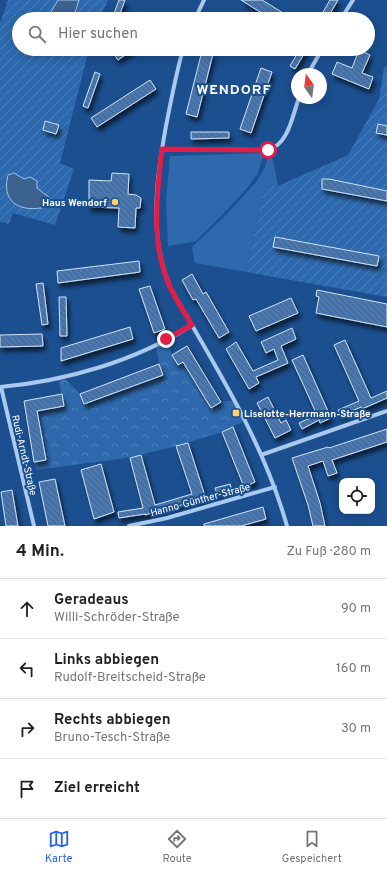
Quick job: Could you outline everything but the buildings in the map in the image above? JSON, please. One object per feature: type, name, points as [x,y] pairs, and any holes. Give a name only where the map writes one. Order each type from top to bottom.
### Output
[{"type":"street","points":[[198,12],[204,0]]},
{"type":"street","points":[[345,12],[353,0]]},
{"type":"street","points":[[181,56],[172,90],[162,149],[157,207],[160,257],[166,279],[172,291],[229,387],[275,487],[287,526]]},
{"type":"street","points":[[311,68],[318,56]]},
{"type":"street","points":[[162,149],[268,150],[274,148],[284,139],[297,104]]},
{"type":"street","points":[[1,387],[63,377],[104,365],[142,351],[192,325]]},
{"type":"street","name":"Rudi-Arndt-Straße","points":[[1,387],[34,526]]},
{"type":"street","points":[[261,455],[387,411]]},
{"type":"street","name":"Hanno-Günther-Straße","points":[[129,526],[167,518],[275,487]]},
{"type":"green space","points":[[8,0],[108,0],[102,12],[12,12],[12,56],[87,56],[60,163],[74,169],[55,225],[13,213],[9,224],[0,222],[0,23]]},
{"type":"green space","points":[[384,67],[387,67],[387,297],[246,272],[264,187],[280,185],[348,155],[379,99]]},
{"type":"green space","points":[[264,153],[258,173],[248,187],[196,241],[168,246],[166,201],[170,156]]},
{"type":"green space","points":[[269,154],[273,160],[278,185],[264,187],[246,272],[195,263],[192,247],[226,215],[257,181],[265,167]]},
{"type":"green space","points":[[166,339],[172,355],[178,365],[183,362],[211,408],[221,402],[236,400],[246,420],[222,432],[173,447],[126,458],[36,470],[34,462],[46,460],[37,411],[64,406],[58,378],[63,377],[80,394],[84,404],[163,375],[159,364],[156,344]]},
{"type":"shaded area","points":[[58,0],[79,0],[75,12],[51,12]]},
{"type":"shaded area","points":[[14,173],[24,179],[30,177],[37,181],[37,188],[50,198],[50,206],[32,209],[24,208],[11,201],[7,186],[8,175]]},
{"type":"place","name":"Haus Wendorf","points":[[115,202]]},
{"type":"place","name":"Liselotte-Herrmann-Straße","points":[[236,413]]},
{"type":"district","name":"WENDORF","points":[[234,89]]},
{"type":"route","points":[[166,339],[192,325],[166,279],[160,257],[157,201],[162,149],[268,150]]}]
